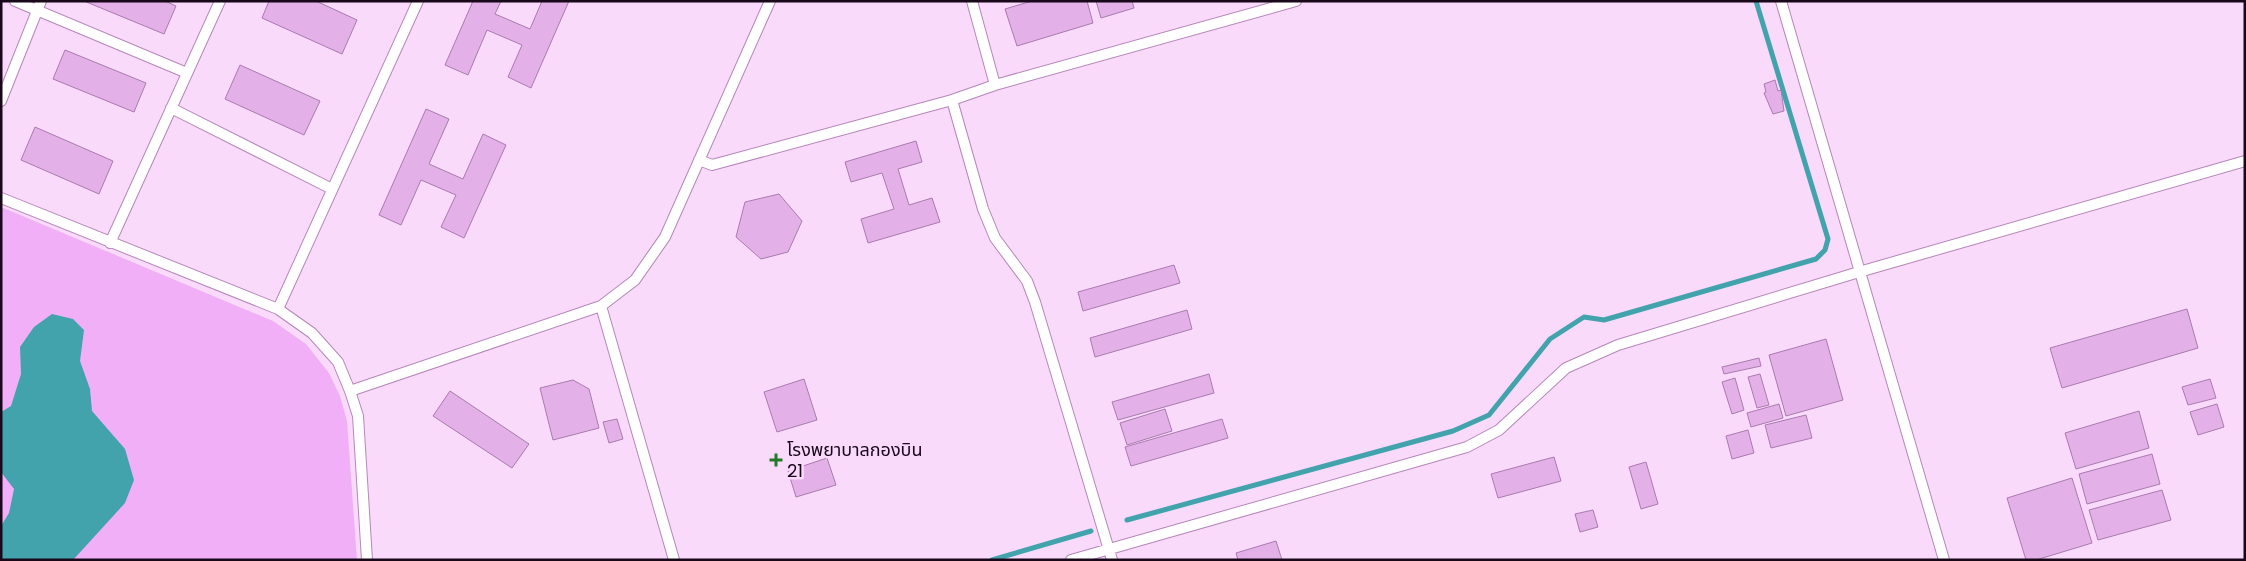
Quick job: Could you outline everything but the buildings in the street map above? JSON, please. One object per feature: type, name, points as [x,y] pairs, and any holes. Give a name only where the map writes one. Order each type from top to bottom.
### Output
[{"type":"lane","points":[[15,1],[39,6],[187,73]]},
{"type":"lane","points":[[110,242],[220,1]]},
{"type":"lane","points":[[350,390],[601,306],[635,280],[665,237],[770,1]]},
{"type":"lane","points":[[972,1],[995,85]]},
{"type":"lane","points":[[700,160],[712,165],[952,100],[995,85],[1296,1]]},
{"type":"lane","points":[[1781,1],[1944,560]]},
{"type":"lane","points":[[278,308],[416,2]]},
{"type":"lane","points":[[1,101],[39,6]]},
{"type":"lane","points":[[952,100],[983,209],[995,238],[1026,281],[1035,302],[1112,560]]},
{"type":"lane","points":[[171,108],[332,189]]},
{"type":"lane","points":[[1071,560],[1467,447],[1498,430],[1566,368],[1587,357],[1618,345],[1859,272],[2245,162]]},
{"type":"lane","points":[[1,198],[278,308],[312,333],[338,362],[350,390],[358,416],[367,560]]},
{"type":"lane","points":[[601,306],[674,560]]},
{"type":"shaded area","points":[[1,207],[273,321],[306,344],[329,373],[340,396],[347,421],[357,560],[1,560]]},
{"type":"shaded area","points":[[52,314],[73,319],[84,330],[80,361],[90,389],[92,411],[125,449],[134,480],[125,503],[73,560],[1,560],[1,526],[9,513],[14,489],[1,472],[1,412],[11,406],[21,374],[20,347],[34,327]]},
{"type":"waterway","points":[[1127,520],[1453,431],[1489,415],[1550,339],[1584,317],[1604,320],[1816,259],[1825,250],[1828,239],[1756,1]]},
{"type":"waterway","points":[[992,560],[1091,531]]},
{"type":"place","name":"โรงพยาบาลกองบิน 21","points":[[776,460]]}]
